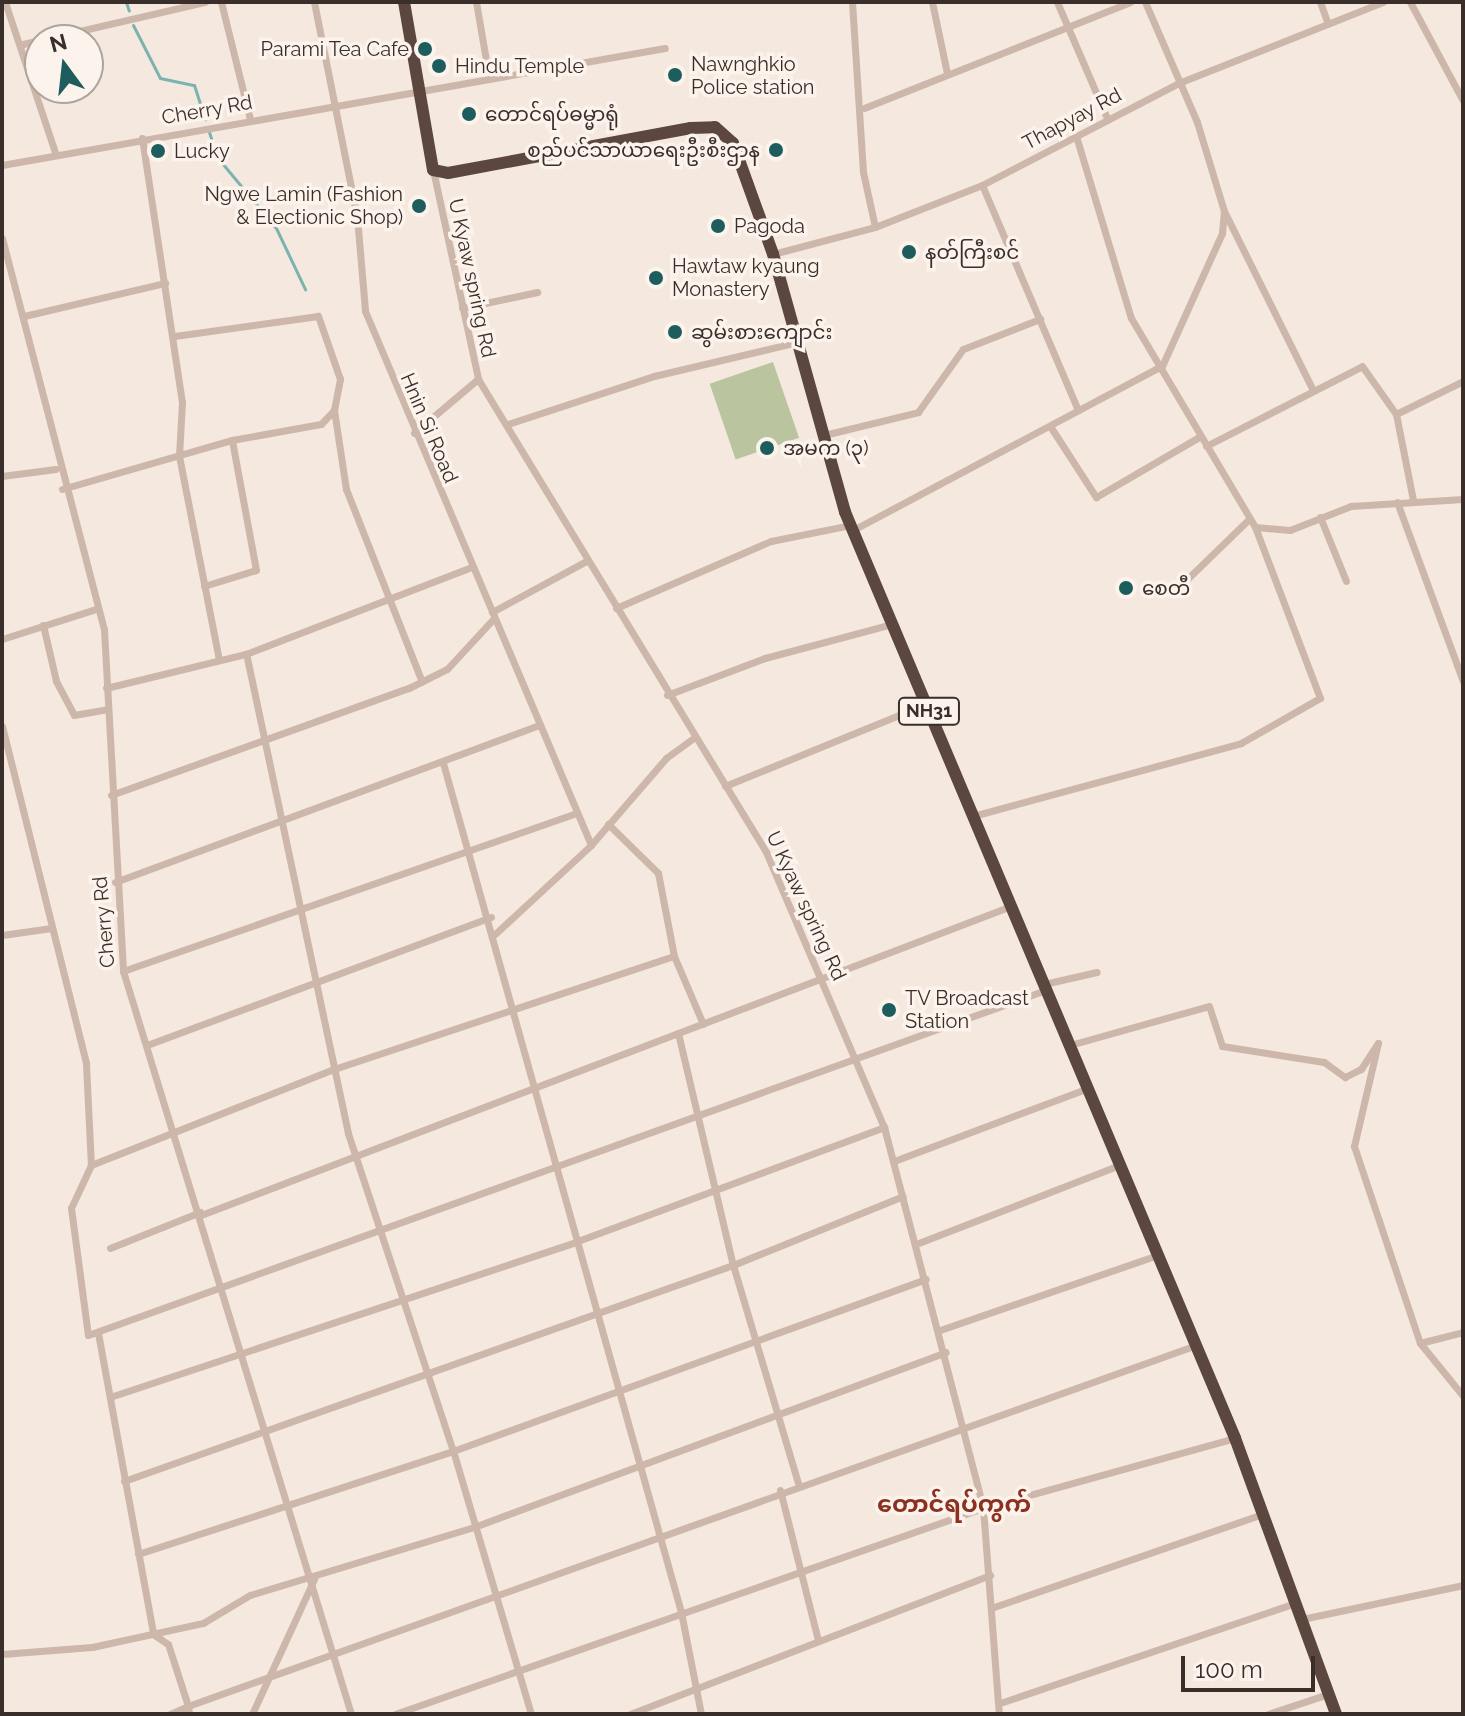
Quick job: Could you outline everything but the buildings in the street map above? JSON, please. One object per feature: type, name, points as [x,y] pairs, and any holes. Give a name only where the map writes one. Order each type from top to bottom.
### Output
[{"type":"highway","points":[[404,2],[433,170]]},
{"type":"highway","name":"NH31","points":[[433,170],[448,173],[715,127],[744,166],[773,254],[852,528],[1235,1438],[1336,1714]]},
{"type":"street","points":[[5,2],[23,44],[56,155]]},
{"type":"street","points":[[23,44],[205,2]]},
{"type":"street","points":[[221,2],[250,119]]},
{"type":"street","name":"Hnin Si Road","points":[[314,2],[337,104],[365,311],[469,568],[493,615],[575,814],[591,845]]},
{"type":"street","points":[[476,2],[489,77]]},
{"type":"street","points":[[852,2],[864,108],[863,172],[875,227]]},
{"type":"street","points":[[932,2],[947,73]]},
{"type":"street","points":[[1057,2],[1107,118]]},
{"type":"street","points":[[864,108],[947,73],[1069,29],[1130,2]]},
{"type":"street","points":[[1145,2],[1181,82],[1224,211],[1313,390]]},
{"type":"street","points":[[1320,2],[1328,24]]},
{"type":"street","name":"Thapyay Rd","points":[[773,254],[875,227],[982,185],[1181,82],[1383,2]]},
{"type":"street","points":[[1410,2],[1462,99]]},
{"type":"street","name":"Cherry Rd","points":[[2,165],[665,48]]},
{"type":"street","points":[[973,816],[1241,743],[1320,698],[1255,527],[1127,307],[1076,136]]},
{"type":"street","points":[[142,138],[182,402],[179,456],[219,659]]},
{"type":"street","name":"U Kyaw spring Rd","points":[[433,170],[478,379],[508,424],[667,695],[766,852],[824,977],[852,1056],[884,1127],[966,1425],[983,1508],[994,1607],[999,1714]]},
{"type":"street","points":[[982,185],[1078,410]]},
{"type":"street","points":[[616,608],[771,541],[852,528],[1162,366],[1222,233],[1224,211]]},
{"type":"street","name":"Cherry Rd","points":[[2,238],[24,316],[56,469],[96,609],[106,688],[115,882],[123,971],[315,1583],[351,1714]]},
{"type":"street","points":[[24,316],[165,283]]},
{"type":"street","points":[[462,308],[537,292]]},
{"type":"street","points":[[174,336],[318,316],[340,379],[334,410],[346,489],[393,598],[422,682]]},
{"type":"street","points":[[824,435],[918,412],[963,349],[1040,319]]},
{"type":"street","points":[[508,424],[654,376],[798,341]]},
{"type":"street","points":[[1206,446],[1362,366],[1396,414],[1413,500]]},
{"type":"street","points":[[414,433],[478,379]]},
{"type":"street","points":[[1396,414],[1463,381]]},
{"type":"street","points":[[62,489],[232,440],[321,424],[334,410]]},
{"type":"street","points":[[1050,426],[1096,497],[1201,436]]},
{"type":"street","points":[[204,586],[256,570],[232,440]]},
{"type":"street","points":[[2,476],[56,469]]},
{"type":"street","points":[[1255,527],[1281,532],[1320,517],[1397,502],[1463,499]]},
{"type":"street","points":[[1397,502],[1463,681]]},
{"type":"street","points":[[1320,517],[1346,581]]},
{"type":"street","points":[[1179,587],[1249,519]]},
{"type":"street","points":[[111,795],[265,743],[422,682],[447,669],[493,615],[588,560]]},
{"type":"street","points":[[106,688],[246,654],[469,568]]},
{"type":"street","points":[[2,639],[96,609]]},
{"type":"street","points":[[667,695],[765,658],[892,624]]},
{"type":"street","points":[[43,625],[56,681],[74,715],[107,709]]},
{"type":"street","points":[[246,654],[355,1156],[453,1451],[531,1714]]},
{"type":"street","points":[[725,786],[926,704]]},
{"type":"street","points":[[115,882],[540,725]]},
{"type":"street","points":[[2,726],[86,1064],[91,1165],[71,1208],[88,1335],[225,1290],[555,1170],[852,1056],[1045,987],[1097,972]]},
{"type":"street","points":[[495,934],[591,845],[666,758],[694,738]]},
{"type":"street","points":[[443,763],[491,917],[531,1089],[681,1612],[701,1714]]},
{"type":"street","points":[[123,971],[300,910],[469,846],[575,814]]},
{"type":"street","points":[[608,824],[658,873],[674,956],[703,1024]]},
{"type":"street","points":[[110,1248],[1011,906]]},
{"type":"street","points":[[147,1045],[491,917]]},
{"type":"street","points":[[2,935],[52,928]]},
{"type":"street","points":[[91,1165],[334,1069],[513,1013],[674,956]]},
{"type":"street","points":[[1070,1045],[1209,1006],[1222,1046],[1324,1062],[1345,1077],[1378,1043],[1354,1146],[1420,1343],[1463,1396]]},
{"type":"street","points":[[678,1033],[733,1265],[798,1483]]},
{"type":"street","points":[[894,1161],[1088,1088]]},
{"type":"street","points":[[110,1397],[245,1355],[575,1242],[884,1127]]},
{"type":"street","points":[[916,1244],[1120,1165]]},
{"type":"street","points":[[124,1481],[733,1265],[903,1196]]},
{"type":"street","points":[[940,1330],[1158,1255]]},
{"type":"street","points":[[138,1554],[453,1451],[616,1386],[926,1279]]},
{"type":"street","points":[[1420,1343],[1463,1332]]},
{"type":"street","points":[[98,1333],[153,1634],[168,1644],[189,1710]]},
{"type":"street","points":[[170,1714],[189,1710],[269,1676],[660,1537],[798,1483],[1196,1345]]},
{"type":"street","points":[[2,1654],[153,1634],[315,1583],[946,1352]]},
{"type":"street","points":[[395,1714],[983,1508],[1235,1438]]},
{"type":"street","points":[[780,1490],[818,1640]]},
{"type":"street","points":[[994,1607],[1263,1514]]},
{"type":"street","points":[[630,1714],[990,1575]]},
{"type":"street","points":[[252,1714],[315,1583]]},
{"type":"street","points":[[1302,1619],[1463,1585]]},
{"type":"street","points":[[1000,1703],[1296,1603]]},
{"type":"street","points":[[1268,1714],[1328,1694]]},
{"type":"green space","points":[[773,362],[799,438],[736,459],[710,384]]},
{"type":"waterway","points":[[126,2],[129,11]]},
{"type":"waterway","points":[[133,25],[160,78],[194,85],[205,119]]},
{"type":"waterway","points":[[209,132],[217,157],[276,228],[305,289]]},
{"type":"place","name":"Parami Tea Cafe","points":[[425,49]]},
{"type":"place","name":"Hindu Temple","points":[[439,66]]},
{"type":"place","name":"Nawnghkio Police station","points":[[675,75]]},
{"type":"place","name":"တောင်ရပ်ဓမ္မာရုံ","points":[[469,114]]},
{"type":"place","name":"စည်ပင်သာယာရေးဦးစီးဌာန","points":[[776,150]]},
{"type":"place","name":"Lucky","points":[[158,151]]},
{"type":"place","name":"Ngwe Lamin (Fashion & Electionic Shop)","points":[[419,206]]},
{"type":"place","name":"Pagoda","points":[[718,226]]},
{"type":"place","name":"နတ်ကြီးစင်","points":[[909,252]]},
{"type":"place","name":"Hawtaw kyaung Monastery","points":[[656,278]]},
{"type":"place","name":"ဆွမ်းစားကျောင်း","points":[[675,332]]},
{"type":"place","name":"အမက (၃)","points":[[767,448]]},
{"type":"place","name":"စေတီ","points":[[1126,588]]},
{"type":"place","name":"TV Broadcast Station","points":[[889,1010]]},
{"type":"district","name":"တောင်ရပ်ကွက်","points":[[954,1504]]}]
